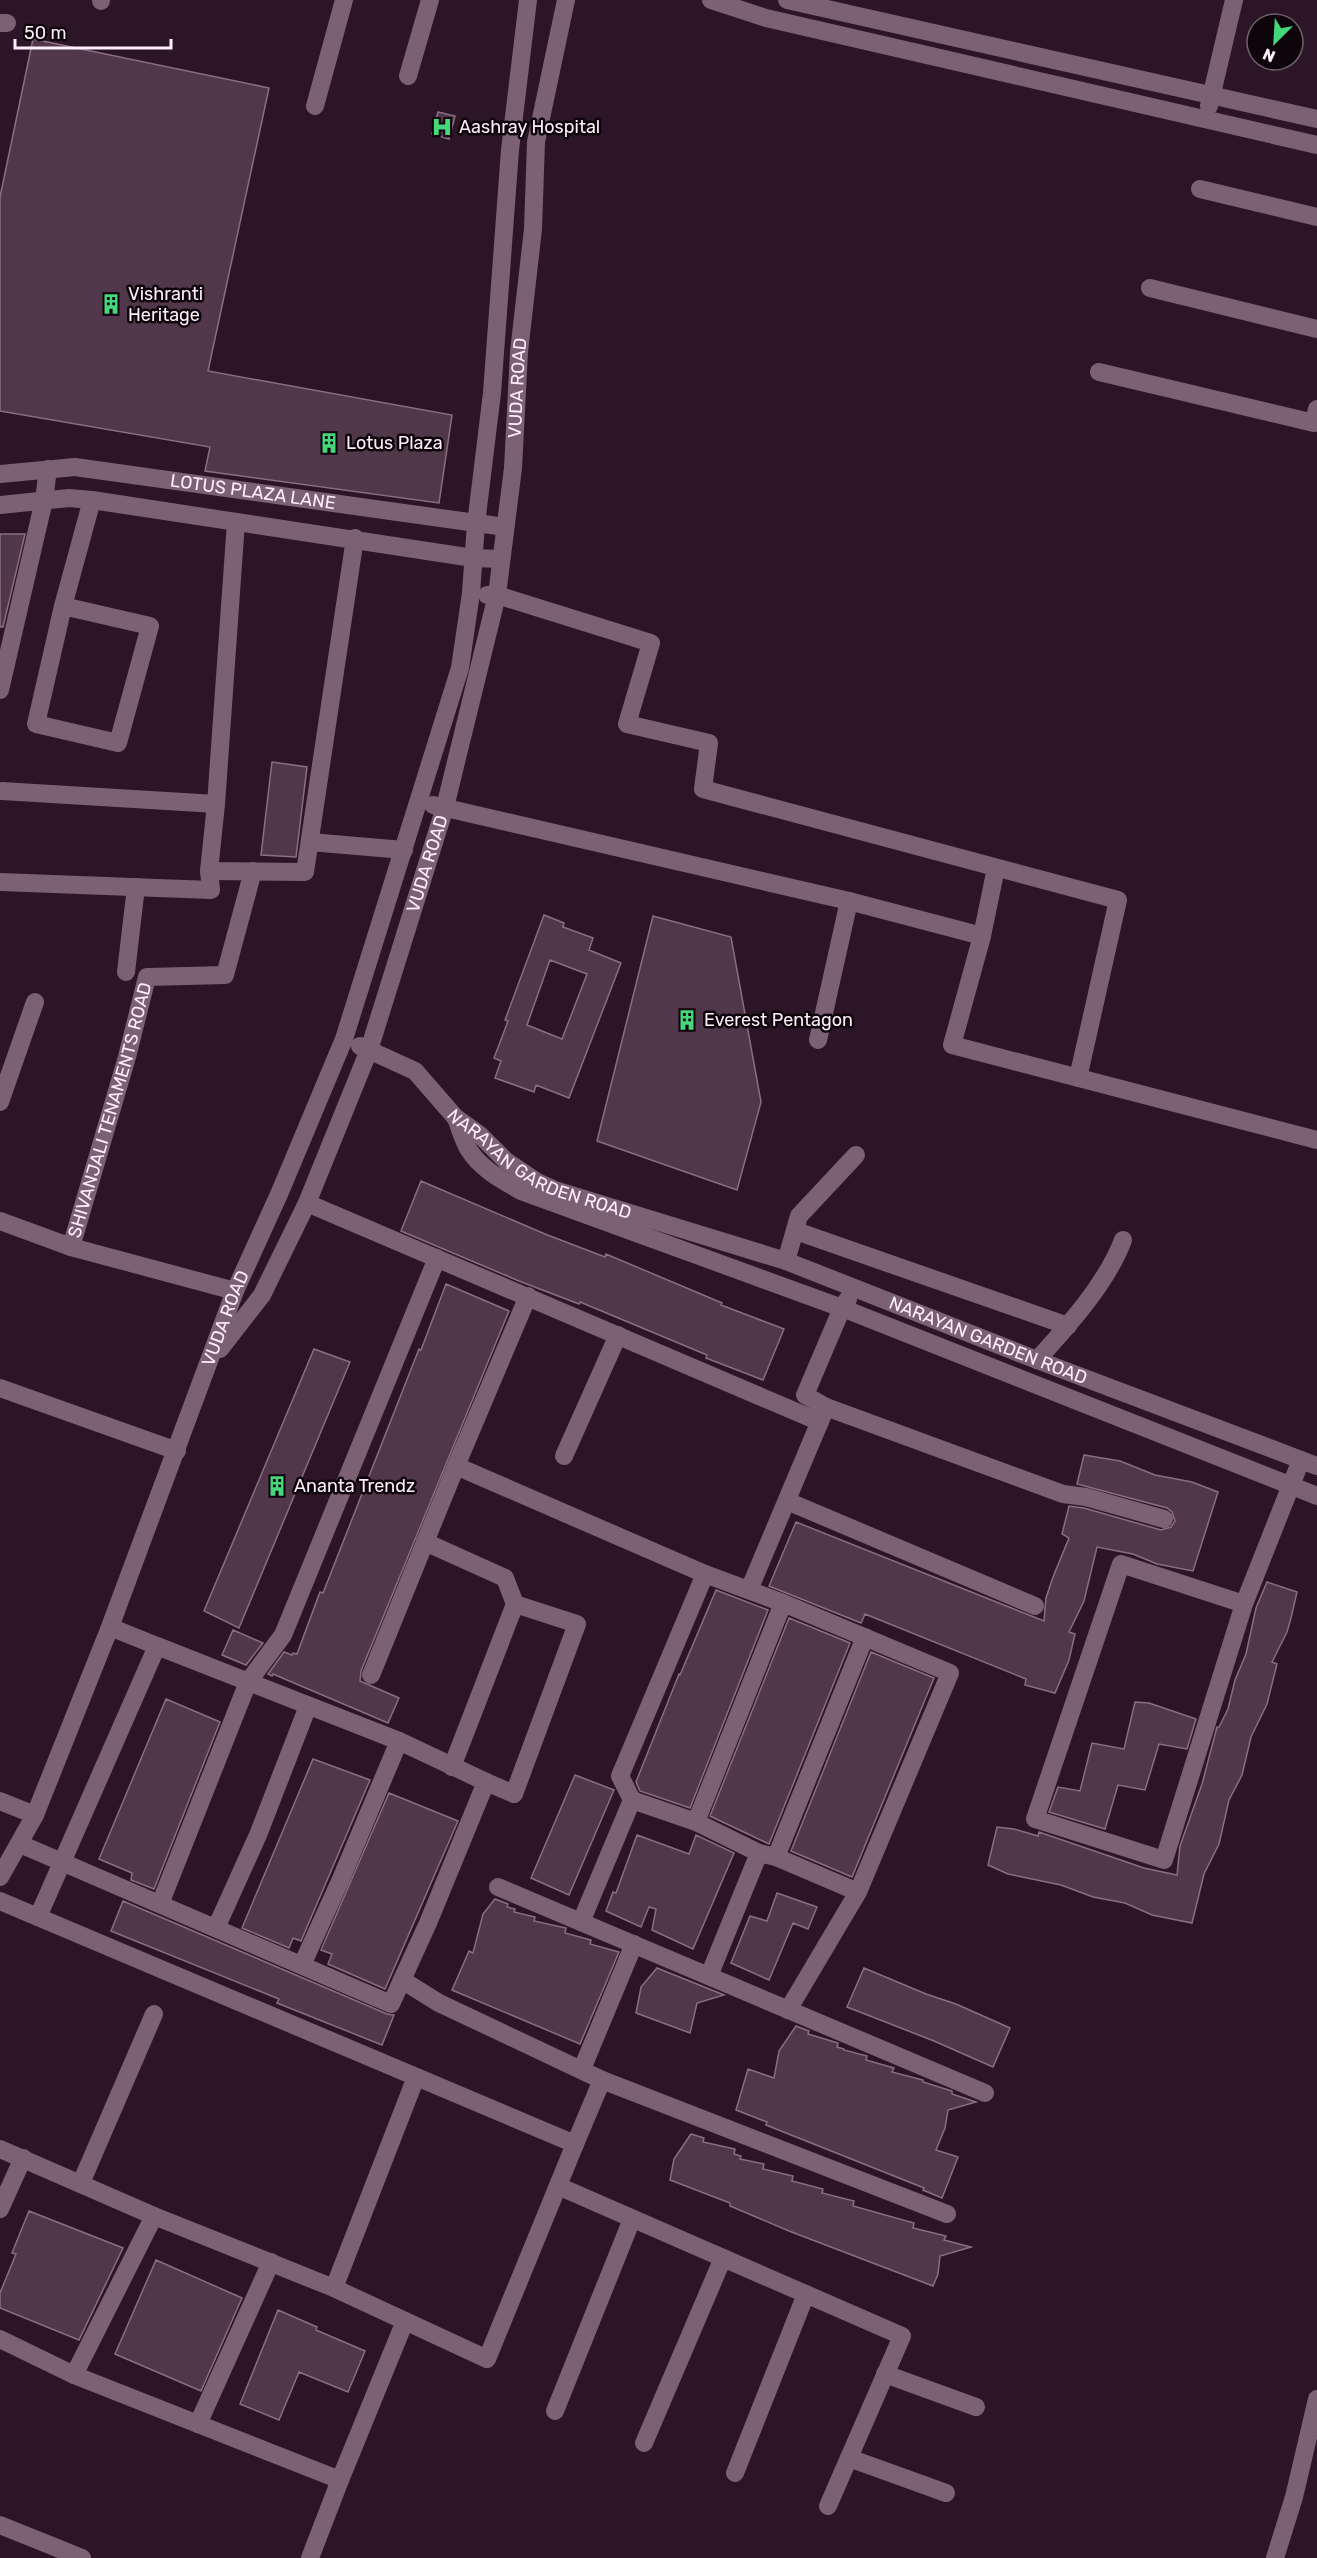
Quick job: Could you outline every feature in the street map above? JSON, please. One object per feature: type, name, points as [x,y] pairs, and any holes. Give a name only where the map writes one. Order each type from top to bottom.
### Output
[{"type":"street","points":[[315,106],[344,0]]},
{"type":"street","points":[[408,76],[430,0]]},
{"type":"street","name":"VUDA ROAD","points":[[210,1362],[235,1291],[280,1192],[344,1039],[460,669],[471,594],[476,524],[492,393],[510,150],[528,0]]},
{"type":"street","name":"VUDA ROAD","points":[[210,1362],[261,1295],[307,1203],[369,1050],[445,807],[497,595],[513,468],[519,352],[533,229],[536,142],[566,0]]},
{"type":"street","points":[[711,0],[766,18],[1317,146]]},
{"type":"street","points":[[787,0],[1317,119]]},
{"type":"street","points":[[1205,120],[1234,0]]},
{"type":"street","points":[[1200,189],[1317,217]]},
{"type":"street","points":[[1150,288],[1317,329]]},
{"type":"street","points":[[1099,372],[1314,423],[1317,409]]},
{"type":"street","points":[[69,498],[75,467]]},
{"type":"street","name":"LOTUS PLAZA LANE","points":[[0,474],[75,467],[505,527]]},
{"type":"street","points":[[0,690],[44,500],[48,469]]},
{"type":"street","name":"LOTUS PLAZA LANE","points":[[0,505],[69,498],[92,500],[355,538],[473,558],[501,559]]},
{"type":"street","points":[[63,606],[150,626],[118,743],[36,724],[63,606],[92,500]]},
{"type":"street","points":[[0,882],[212,890],[209,871],[216,804],[236,522]]},
{"type":"street","points":[[209,871],[305,872],[355,538]]},
{"type":"street","points":[[471,594],[497,595],[651,643],[627,724],[709,743],[703,789],[1118,900],[1078,1078]]},
{"type":"street","points":[[2,791],[216,804]]},
{"type":"street","points":[[419,802],[849,901],[982,936]]},
{"type":"street","points":[[310,842],[404,850]]},
{"type":"street","points":[[996,868],[982,936],[952,1045],[1317,1140]]},
{"type":"street","name":"SHIVANJALI TENAMENTS ROAD","points":[[0,1221],[70,1247],[127,1057],[147,977],[225,975],[254,871]]},
{"type":"street","points":[[126,972],[136,887]]},
{"type":"street","points":[[818,1040],[849,901]]},
{"type":"street","points":[[0,1102],[35,1002]]},
{"type":"street","points":[[344,1039],[406,1067],[455,1117]]},
{"type":"street","name":"NARAYAN GARDEN ROAD","points":[[455,1117],[520,1172],[546,1186],[786,1260],[1037,1360],[1309,1463]]},
{"type":"street","name":"NARAYAN GARDEN ROAD","points":[[455,1117],[469,1149],[482,1164],[499,1178],[521,1191],[842,1308],[1317,1496]]},
{"type":"street","points":[[786,1260],[799,1216],[856,1155]]},
{"type":"street","points":[[307,1203],[618,1335],[823,1415],[1063,1494],[1086,1497],[1164,1519]]},
{"type":"street","points":[[796,1231],[1068,1326]]},
{"type":"street","points":[[1037,1360],[1068,1326],[1110,1267],[1123,1240]]},
{"type":"street","points":[[70,1247],[235,1291]]},
{"type":"street","points":[[160,1904],[248,1682],[283,1635],[437,1258]]},
{"type":"street","points":[[823,1415],[805,1395],[842,1308],[856,1288]]},
{"type":"street","points":[[371,1675],[528,1296]]},
{"type":"street","points":[[564,1456],[618,1335]]},
{"type":"street","points":[[0,1877],[34,1815],[110,1627],[210,1362]]},
{"type":"street","points":[[0,1388],[177,1452]]},
{"type":"street","points":[[749,1590],[823,1415]]},
{"type":"street","points":[[1245,1604],[1121,1564],[1035,1820],[1164,1860],[1245,1604],[1293,1486],[1309,1463]]},
{"type":"street","points":[[456,1466],[705,1574],[783,1603],[950,1673],[858,1892],[788,2010]]},
{"type":"street","points":[[787,1501],[1035,1606]]},
{"type":"street","points":[[425,1542],[505,1578],[515,1604],[452,1767]]},
{"type":"street","points":[[705,1574],[620,1776],[632,1800],[696,1822],[858,1892]]},
{"type":"street","points":[[696,1822],[783,1603]]},
{"type":"street","points":[[110,1627],[399,1742],[514,1794],[578,1624],[515,1604]]},
{"type":"street","points":[[709,1976],[768,1855],[865,1637]]},
{"type":"street","points":[[34,1916],[54,1859],[155,1645]]},
{"type":"street","points":[[216,1929],[258,1835],[308,1706]]},
{"type":"street","points":[[302,1965],[399,1742]]},
{"type":"street","points":[[20,1844],[391,2004],[486,1782]]},
{"type":"street","points":[[581,1922],[632,1800]]},
{"type":"street","points":[[0,1801],[34,1815]]},
{"type":"street","points":[[498,1887],[985,2093]]},
{"type":"street","points":[[5,1903],[575,2144]]},
{"type":"street","points":[[582,2069],[634,1944]]},
{"type":"street","points":[[402,1980],[439,2004],[602,2080],[947,2214]]},
{"type":"street","points":[[81,2184],[154,2014]]},
{"type":"street","points":[[334,2288],[416,2077]]},
{"type":"street","points":[[0,2149],[154,2216],[334,2288],[487,2359],[602,2080]]},
{"type":"street","points":[[0,2209],[23,2158]]},
{"type":"street","points":[[558,2186],[902,2336],[828,2506]]},
{"type":"street","points":[[74,2375],[154,2216]]},
{"type":"street","points":[[555,2412],[632,2218]]},
{"type":"street","points":[[644,2443],[723,2258]]},
{"type":"street","points":[[198,2424],[271,2262]]},
{"type":"street","points":[[735,2473],[806,2294]]},
{"type":"street","points":[[310,2558],[405,2321]]},
{"type":"street","points":[[0,2338],[74,2375],[340,2480]]},
{"type":"street","points":[[885,2374],[976,2407]]},
{"type":"street","points":[[1275,2558],[1294,2497],[1317,2399]]},
{"type":"street","points":[[849,2458],[946,2493]]},
{"type":"street","points":[[0,2525],[82,2558]]},
{"type":"building","name":"Vishranti Heritage","points":[[33,39],[269,88],[208,371],[452,415],[439,503],[205,471],[210,447],[0,411],[0,197]]},
{"type":"building","points":[[438,112],[455,116],[449,139],[432,134]]},
{"type":"building","points":[[0,534],[25,534],[3,627],[0,627]]},
{"type":"building","points":[[272,762],[307,767],[296,857],[261,855]]},
{"type":"building","points":[[544,915],[564,923],[563,927],[593,938],[589,950],[621,963],[569,1098],[536,1085],[534,1092],[495,1078],[501,1061],[494,1058],[508,1021],[505,1020]],"holes":[[[550,960],[587,974],[562,1039],[527,1025]]]},
{"type":"building","name":"Everest Pentagon","points":[[653,916],[731,937],[761,1102],[737,1190],[597,1141]]},
{"type":"building","points":[[421,1181],[545,1234],[605,1257],[606,1254],[722,1303],[721,1305],[784,1329],[763,1380],[706,1358],[707,1355],[580,1302],[579,1304],[519,1281],[401,1231]]},
{"type":"building","points":[[446,1284],[509,1311],[361,1671],[360,1681],[399,1698],[388,1723],[273,1674],[272,1676],[268,1674],[284,1652],[297,1654],[320,1592],[323,1593]]},
{"type":"building","name":"Ananta Trendz","points":[[314,1349],[350,1362],[239,1628],[204,1611]]},
{"type":"building","points":[[1084,1455],[1120,1461],[1155,1475],[1192,1482],[1218,1492],[1193,1571],[1157,1564],[1133,1554],[1097,1547],[1084,1601],[1069,1632],[1075,1634],[1069,1660],[1055,1693],[1025,1685],[1026,1679],[865,1614],[861,1623],[769,1586],[796,1522],[1044,1621],[1046,1598],[1069,1538],[1062,1534],[1069,1506],[1084,1508],[1161,1530],[1171,1527],[1175,1521],[1172,1512],[1167,1508],[1077,1484]]},
{"type":"building","points":[[1267,1582],[1297,1592],[1287,1632],[1272,1662],[1277,1664],[1267,1704],[1251,1737],[1242,1775],[1229,1800],[1219,1844],[1204,1874],[1192,1923],[1152,1915],[1125,1903],[1093,1897],[1061,1885],[1008,1874],[988,1865],[997,1827],[1038,1836],[1039,1832],[1144,1868],[1177,1875],[1180,1846],[1202,1784],[1217,1727],[1228,1709],[1235,1680],[1246,1654],[1256,1608]]},
{"type":"building","points":[[716,1590],[768,1610],[690,1808],[640,1791],[636,1782],[679,1674]]},
{"type":"building","points":[[789,1618],[850,1643],[769,1844],[710,1816]]},
{"type":"building","points":[[233,1630],[263,1643],[246,1665],[222,1655]]},
{"type":"building","points":[[871,1652],[934,1678],[852,1877],[791,1851]]},
{"type":"building","points":[[166,1699],[220,1722],[154,1889],[131,1880],[132,1873],[99,1859]]},
{"type":"building","points":[[1135,1702],[1149,1703],[1196,1719],[1187,1749],[1159,1744],[1145,1790],[1118,1785],[1105,1829],[1049,1812],[1058,1787],[1080,1791],[1092,1743],[1124,1749]]},
{"type":"building","points":[[313,1759],[370,1780],[301,1941],[293,1938],[289,1948],[242,1928]]},
{"type":"building","points":[[575,1775],[614,1790],[569,1895],[531,1878]]},
{"type":"building","points":[[389,1793],[458,1821],[385,1989],[328,1964],[332,1954],[321,1950]]},
{"type":"building","points":[[637,1835],[689,1854],[696,1835],[734,1853],[693,1949],[652,1930],[656,1909],[649,1907],[641,1927],[606,1911],[613,1892],[616,1893]]},
{"type":"building","points":[[777,1893],[817,1907],[808,1929],[793,1923],[769,1980],[731,1963],[750,1916],[767,1921]]},
{"type":"building","points":[[495,1899],[508,1904],[507,1907],[515,1909],[514,1912],[535,1917],[534,1921],[566,1928],[565,1933],[591,1940],[590,1944],[619,1952],[580,2044],[452,1990],[469,1951],[473,1953],[483,1914]]},
{"type":"building","points":[[123,1901],[394,2015],[382,2045],[277,2003],[279,1999],[111,1931]]},
{"type":"building","points":[[657,1968],[724,1995],[697,2003],[690,2033],[636,2013],[641,1987]]},
{"type":"building","points":[[864,1968],[1010,2028],[993,2067],[847,2007]]},
{"type":"building","points":[[796,2026],[809,2031],[808,2034],[838,2043],[837,2047],[844,2050],[867,2056],[866,2060],[894,2068],[892,2072],[923,2080],[923,2082],[952,2091],[952,2094],[976,2102],[948,2110],[945,2128],[936,2150],[958,2157],[942,2198],[923,2190],[924,2188],[766,2125],[767,2122],[736,2110],[748,2069],[774,2078],[779,2051]]},
{"type":"building","points":[[691,2134],[704,2138],[703,2142],[735,2149],[734,2154],[741,2156],[740,2159],[764,2164],[763,2169],[793,2176],[792,2181],[823,2189],[822,2193],[854,2201],[853,2206],[914,2223],[913,2228],[946,2236],[944,2240],[971,2247],[940,2256],[938,2274],[933,2286],[789,2231],[730,2206],[730,2203],[670,2180],[674,2159]]},
{"type":"building","points":[[29,2211],[123,2248],[79,2340],[0,2308],[0,2293],[16,2254],[12,2253]]},
{"type":"building","points":[[156,2260],[242,2298],[201,2391],[115,2354]]},
{"type":"building","points":[[278,2310],[317,2327],[316,2330],[365,2351],[348,2392],[299,2372],[279,2420],[240,2404]]},
{"type":"place","name":"Aashray Hospital","points":[[442,127]]},
{"type":"place","name":"Vishranti Heritage","points":[[111,304]]},
{"type":"place","name":"Lotus Plaza","points":[[329,443]]},
{"type":"place","name":"Everest Pentagon","points":[[687,1020]]},
{"type":"place","name":"Ananta Trendz","points":[[277,1486]]}]
